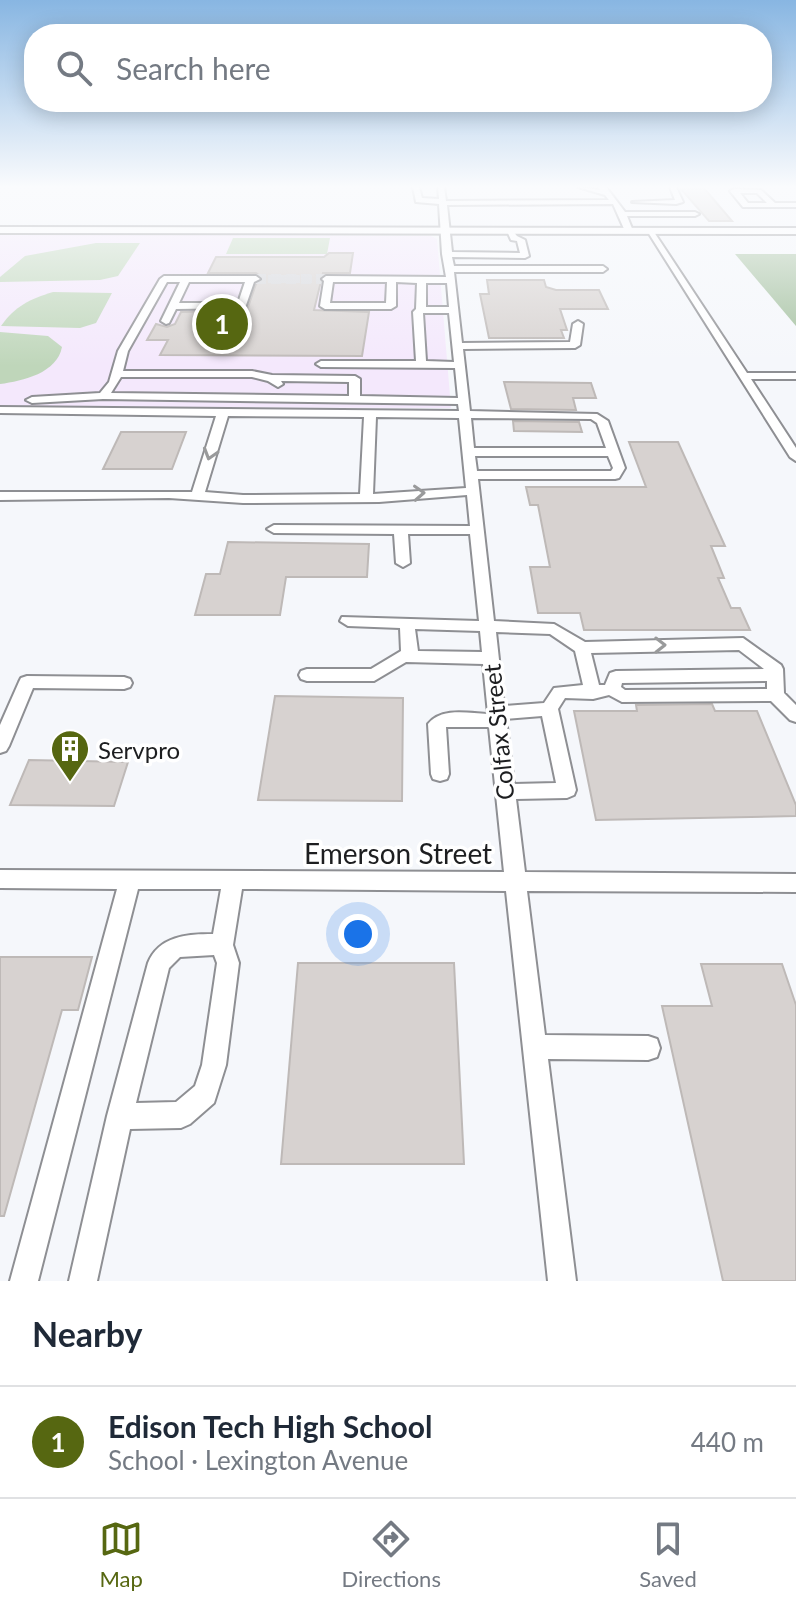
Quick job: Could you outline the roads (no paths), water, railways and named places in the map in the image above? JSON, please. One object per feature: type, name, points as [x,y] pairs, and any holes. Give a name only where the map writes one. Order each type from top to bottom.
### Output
[{"type":"street","name":"Colfax Street","points":[[445,247],[562,1281]]},
{"type":"street","points":[[446,254],[525,256],[523,247]]},
{"type":"street","points":[[659,247],[796,457]]},
{"type":"street","points":[[392,280],[391,306],[325,306],[328,279],[422,280],[449,274],[603,269]]},
{"type":"street","points":[[103,396],[116,374],[123,351],[164,279],[253,279],[242,306],[173,306]]},
{"type":"street","points":[[166,321],[186,279]]},
{"type":"street","points":[[421,364],[418,312],[421,310],[422,280]]},
{"type":"street","points":[[421,310],[453,310]]},
{"type":"street","points":[[457,346],[575,345],[578,324]]},
{"type":"street","points":[[321,364],[459,365]]},
{"type":"street","points":[[116,374],[252,374],[272,378],[355,379],[354,398]]},
{"type":"street","points":[[743,376],[796,376]]},
{"type":"street","points":[[272,378],[292,397]]},
{"type":"street","points":[[0,400],[103,396],[354,398],[463,409],[593,416],[602,421],[619,468],[615,475],[471,483],[366,498],[0,496]]},
{"type":"street","points":[[0,410],[370,416],[463,409]]},
{"type":"street","points":[[197,496],[223,413]]},
{"type":"street","points":[[366,498],[370,416]]},
{"type":"street","points":[[468,452],[613,452]]},
{"type":"street","points":[[274,529],[477,530]]},
{"type":"street","points":[[401,529],[403,563]]},
{"type":"street","points":[[348,621],[487,629],[554,629],[582,648],[743,644],[775,669],[775,695]]},
{"type":"street","points":[[407,624],[410,656]]},
{"type":"street","points":[[582,648],[593,693]]},
{"type":"street","points":[[307,675],[374,675],[386,664],[410,656],[491,658]]},
{"type":"street","points":[[612,689],[616,677],[775,675]]},
{"type":"street","points":[[0,746],[27,682],[124,683]]},
{"type":"street","points":[[505,792],[567,790],[549,709],[560,692],[593,693],[612,689],[622,696],[775,695],[796,715]]},
{"type":"street","points":[[440,774],[437,724],[448,719],[496,717],[549,709]]},
{"type":"street","name":"Emerson Street","points":[[0,879],[796,883]]},
{"type":"street","points":[[24,1281],[130,880]]},
{"type":"street","points":[[120,1116],[181,1115],[205,1094],[214,1065],[228,963],[222,945],[233,880]]},
{"type":"street","points":[[83,1281],[159,963],[166,951],[179,946],[222,945]]},
{"type":"street","points":[[534,1047],[648,1048]]},
{"type":"tunnel","points":[[256,279],[326,279]]},
{"type":"place","name":"Edison Tech High School","points":[[222,324]]},
{"type":"place","name":"Servpro","points":[[70,783]]}]
